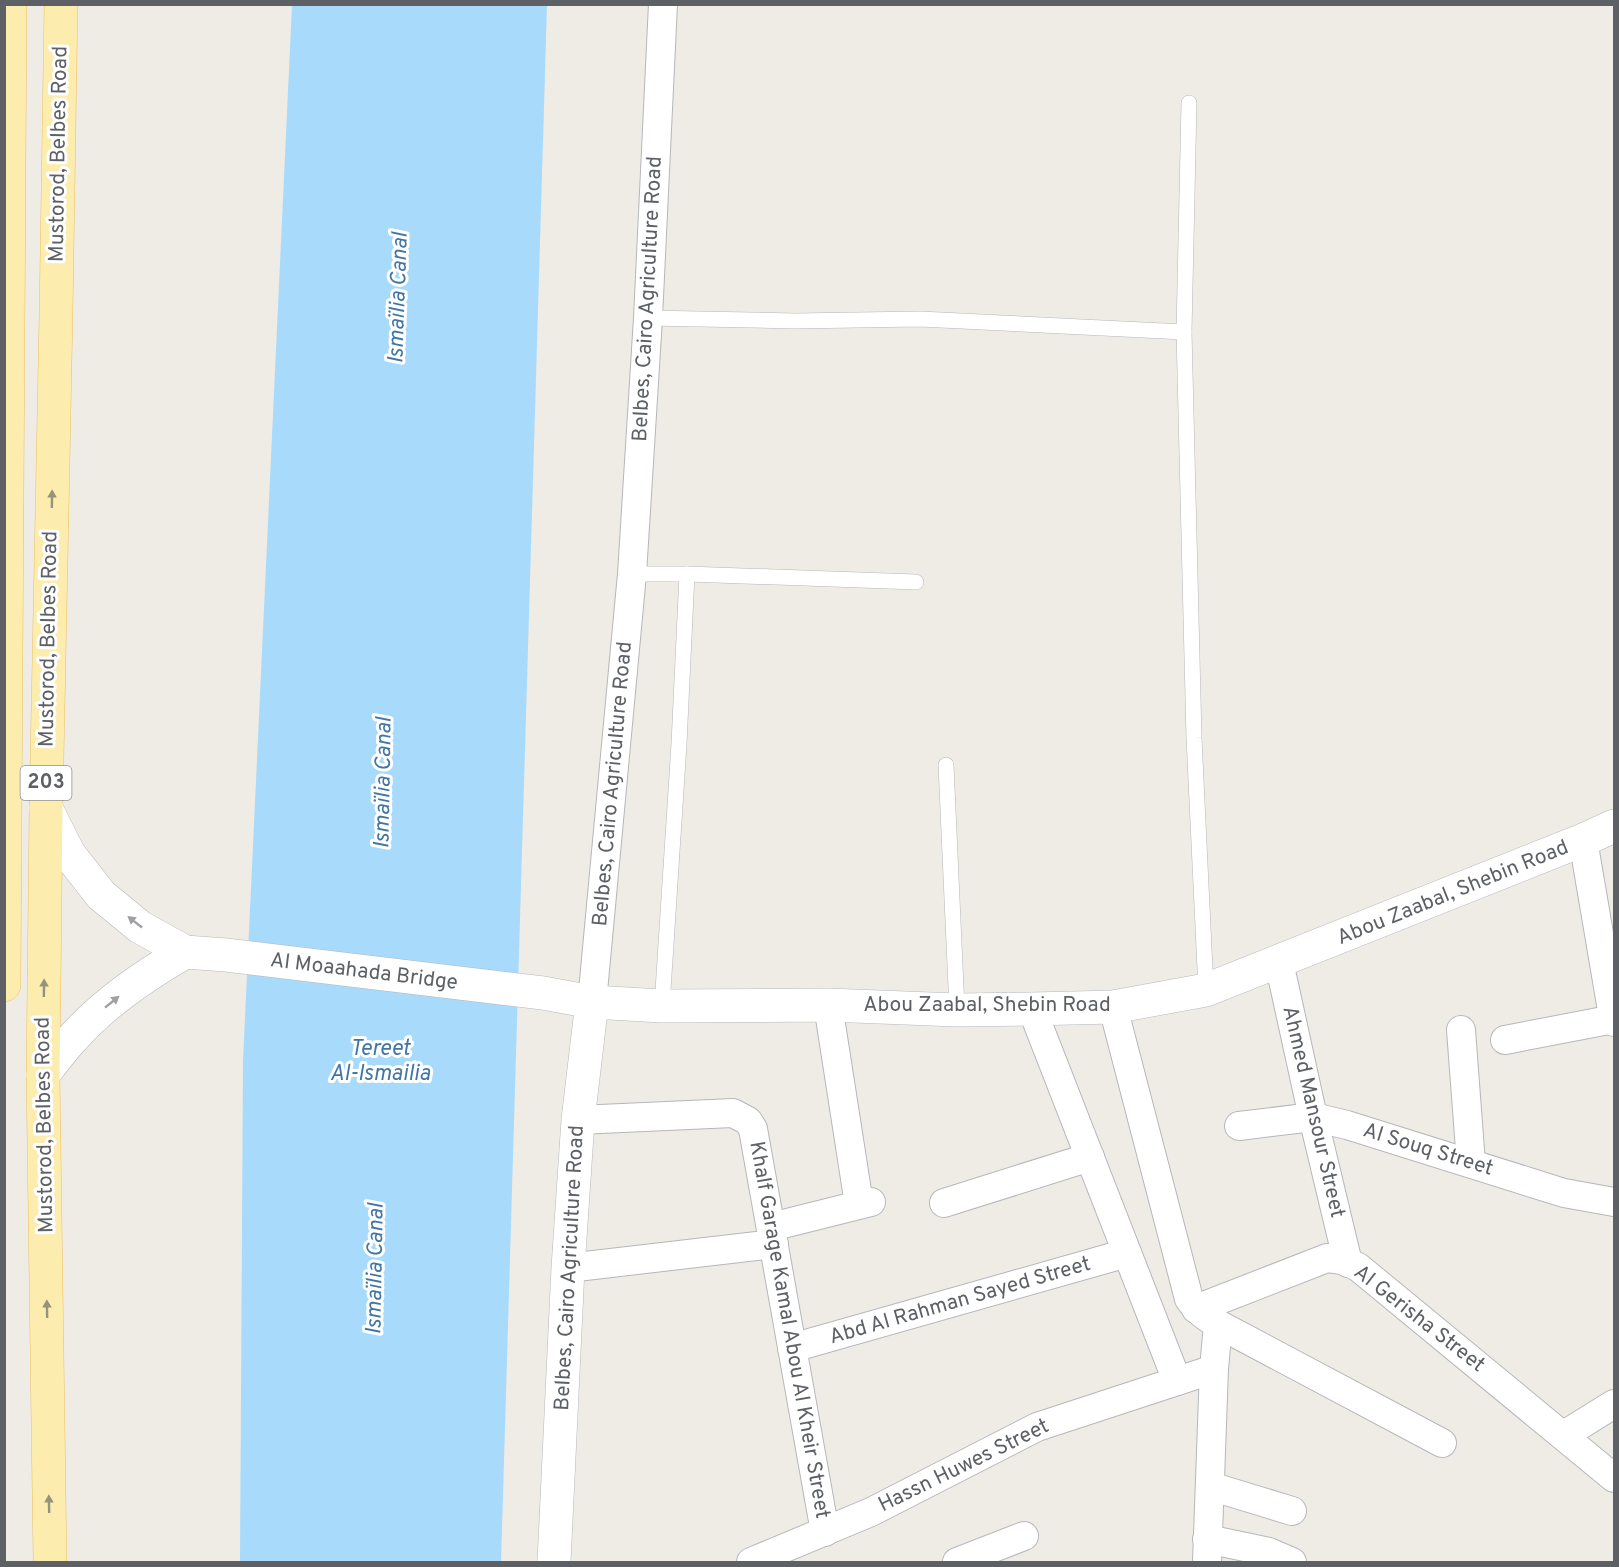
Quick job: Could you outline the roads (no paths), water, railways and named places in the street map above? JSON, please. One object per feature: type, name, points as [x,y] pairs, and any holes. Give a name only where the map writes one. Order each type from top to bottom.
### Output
[{"type":"main road","name":"Mustorod, Belbes Road","points":[[4,985],[7,59],[10,4]]},
{"type":"main road","name":"Mustorod, Belbes Road","points":[[50,1563],[43,1075],[61,4]]},
{"type":"main road","name":"Al Moaahada Bridge","points":[[46,808],[69,854],[101,895],[140,927],[185,952],[543,993]]},
{"type":"main road","name":"Abou Zaabal, Shebin Road","points":[[543,993],[592,1002],[662,1006],[828,1005],[957,1010],[1113,1006],[1206,990],[1614,826]]},
{"type":"main road","points":[[43,1075],[73,1038],[107,1005],[144,976],[185,952]]},
{"type":"main road","name":"Belbes, Cairo Agriculture Road","points":[[554,1563],[568,1268],[578,1119],[592,1002]]},
{"type":"street","name":"Belbes, Cairo Agriculture Road","points":[[592,1002],[632,574],[648,318],[663,4]]},
{"type":"street","points":[[1505,1040],[1614,1020],[1583,840]]},
{"type":"street","name":"Ahmed Mansour Street","points":[[1279,962],[1348,1263]]},
{"type":"street","points":[[568,1268],[772,1235],[865,1203],[828,1005]]},
{"type":"street","points":[[1113,1006],[1189,1299],[1207,1317],[1442,1443]]},
{"type":"street","points":[[1032,1009],[1177,1381]]},
{"type":"street","points":[[1461,1030],[1471,1163]]},
{"type":"street","name":"Khalf Garage Kamal Abou Al Kheir Street","points":[[578,1119],[733,1113],[748,1121],[753,1129],[825,1532]]},
{"type":"street","name":"Al Souq Street","points":[[1239,1126],[1313,1117],[1347,1125],[1564,1193],[1614,1202]]},
{"type":"street","points":[[944,1203],[1090,1156]]},
{"type":"street","name":"Abd Al Rahman Sayed Street","points":[[792,1348],[1127,1253]]},
{"type":"street","name":"Al Gerisha Street","points":[[1207,1317],[1327,1258],[1343,1260],[1358,1267],[1614,1478]]},
{"type":"street","points":[[1207,1317],[1214,1369],[1207,1551],[1269,1552],[1292,1563]]},
{"type":"street","name":"Hassn Huwes Street","points":[[752,1563],[872,1512],[1037,1427],[1214,1369]]},
{"type":"street","points":[[1564,1436],[1614,1404]]},
{"type":"street","points":[[1210,1486],[1292,1511]]},
{"type":"street","points":[[957,1563],[1024,1536]]},
{"type":"lane","points":[[1189,103],[1184,332],[1194,738],[1206,990]]},
{"type":"lane","points":[[648,318],[795,321],[920,319],[1184,332]]},
{"type":"lane","points":[[632,574],[916,582]]},
{"type":"lane","points":[[662,1006],[680,744],[687,574]]},
{"type":"lane","points":[[946,765],[957,1010]]},
{"type":"water","name":"Tereet Al-Ismailia","points":[[292,5],[547,5],[501,1562],[240,1562],[243,1061]]},
{"type":"water label","name":"Ismaïlia Canal","points":[[399,298]]},
{"type":"water label","name":"Ismaïlia Canal","points":[[384,783]]},
{"type":"water label","name":"Ismaïlia Canal","points":[[376,1269]]}]
